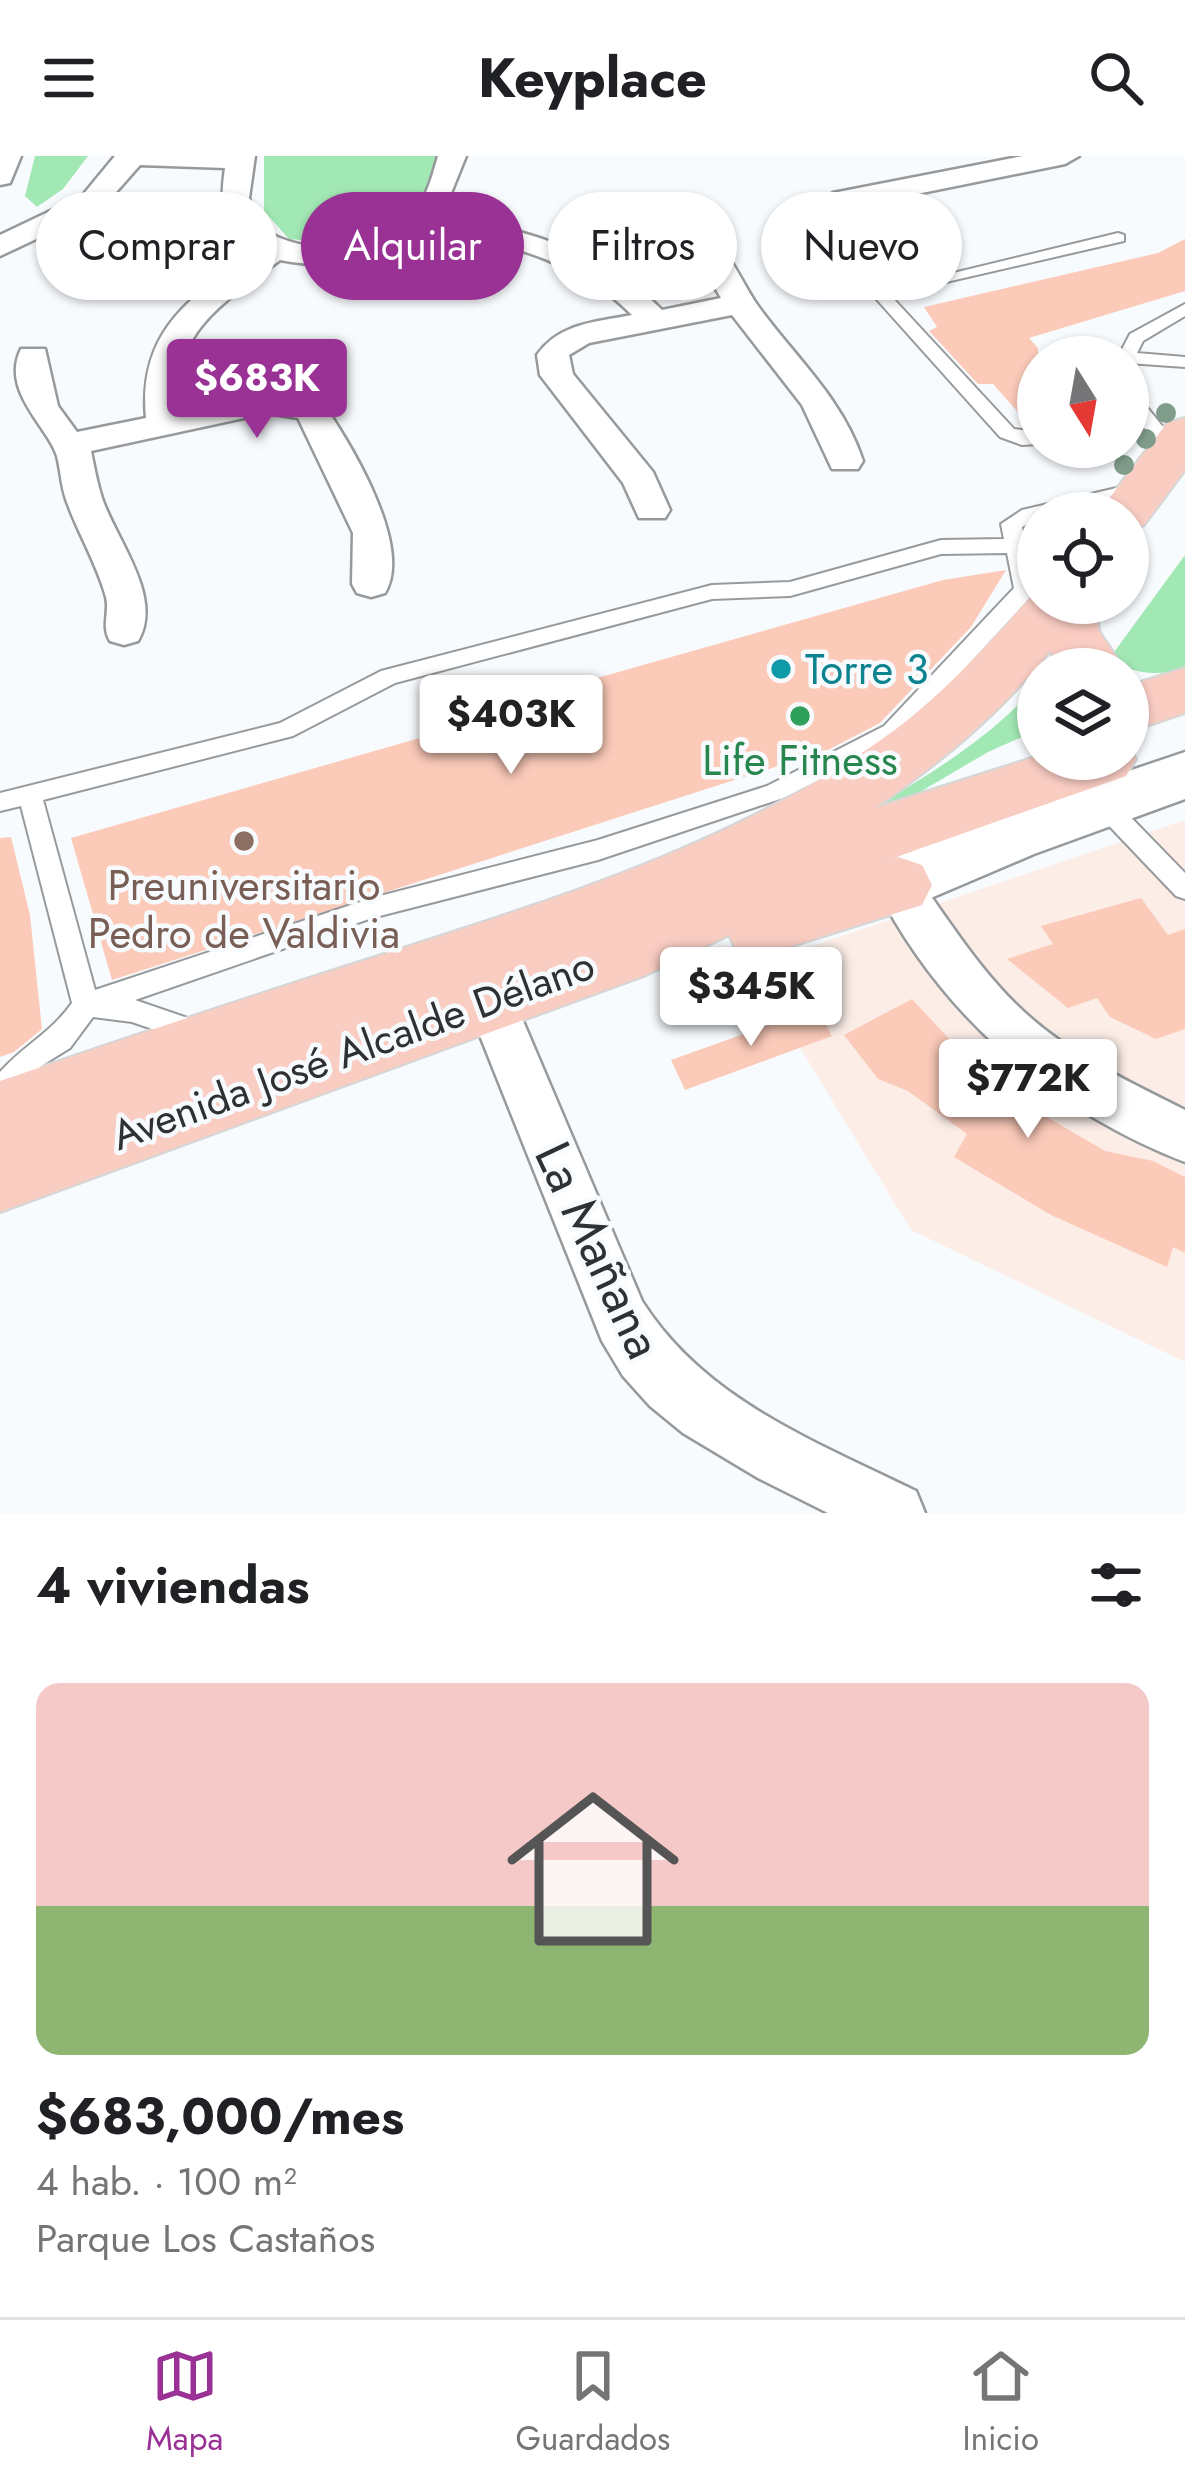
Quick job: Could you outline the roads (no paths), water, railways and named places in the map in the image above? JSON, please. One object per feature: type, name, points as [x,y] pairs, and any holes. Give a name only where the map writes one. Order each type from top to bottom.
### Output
[{"type":"main road","name":"Avenida José Alcalde Délano","points":[[0,1116],[461,959],[669,881],[802,818],[912,750],[981,693],[1043,624]]},
{"type":"main road","points":[[895,857],[926,796],[1017,751]]},
{"type":"main road","points":[[895,857],[1042,780]]},
{"type":"main road","name":"Avenida José Alcalde Délano","points":[[0,1175],[621,954],[712,940],[895,857]]},
{"type":"street","points":[[0,178],[8,156]]},
{"type":"street","points":[[0,213],[5,245],[99,197],[126,156],[240,158],[235,185],[238,221],[249,237],[282,252],[301,252]]},
{"type":"street","points":[[435,192],[452,156]]},
{"type":"street","points":[[883,192],[1065,156]]},
{"type":"street","points":[[177,420],[183,377],[196,338],[282,252]]},
{"type":"street","points":[[524,255],[590,281],[643,321]]},
{"type":"street","points":[[737,298],[829,424],[845,461]]},
{"type":"street","points":[[652,510],[640,480],[579,406],[552,361],[560,345],[574,338],[740,304]]},
{"type":"street","points":[[33,356],[30,371],[56,434],[72,444],[281,403],[317,416],[372,533],[371,584]]},
{"type":"street","points":[[72,444],[83,497],[127,601],[124,631]]},
{"type":"street","points":[[1149,738],[1185,775]]},
{"type":"street","points":[[895,857],[980,999],[1010,1031],[1085,1084],[1185,1137]]},
{"type":"street","name":"La Mañana","points":[[492,1003],[622,1322],[650,1370],[700,1411],[894,1513]]},
{"type":"lane","points":[[1017,437],[1007,433],[879,293],[1118,238]]},
{"type":"lane","points":[[1139,336],[1185,309]]},
{"type":"lane","points":[[1149,359],[1185,362]]},
{"type":"lane","points":[[0,1092],[31,1057],[61,1040],[86,1005],[372,908],[598,850],[775,792],[892,732],[1025,590],[1011,524],[1157,471]]},
{"type":"lane","points":[[0,802],[285,730],[310,721],[355,689],[389,677],[712,592],[790,589],[941,547],[1013,546]]},
{"type":"lane","points":[[981,693],[995,619]]},
{"type":"lane","points":[[1149,761],[1185,890]]},
{"type":"lane","points":[[30,797],[86,1005]]},
{"type":"lane","points":[[86,1005],[133,1010],[219,1040]]},
{"type":"place","name":"Torre 3","points":[[781,669]]},
{"type":"place","name":"Life Fitness","points":[[800,716]]},
{"type":"place","name":"Preuniversitario Pedro de Valdivia","points":[[244,841]]}]
